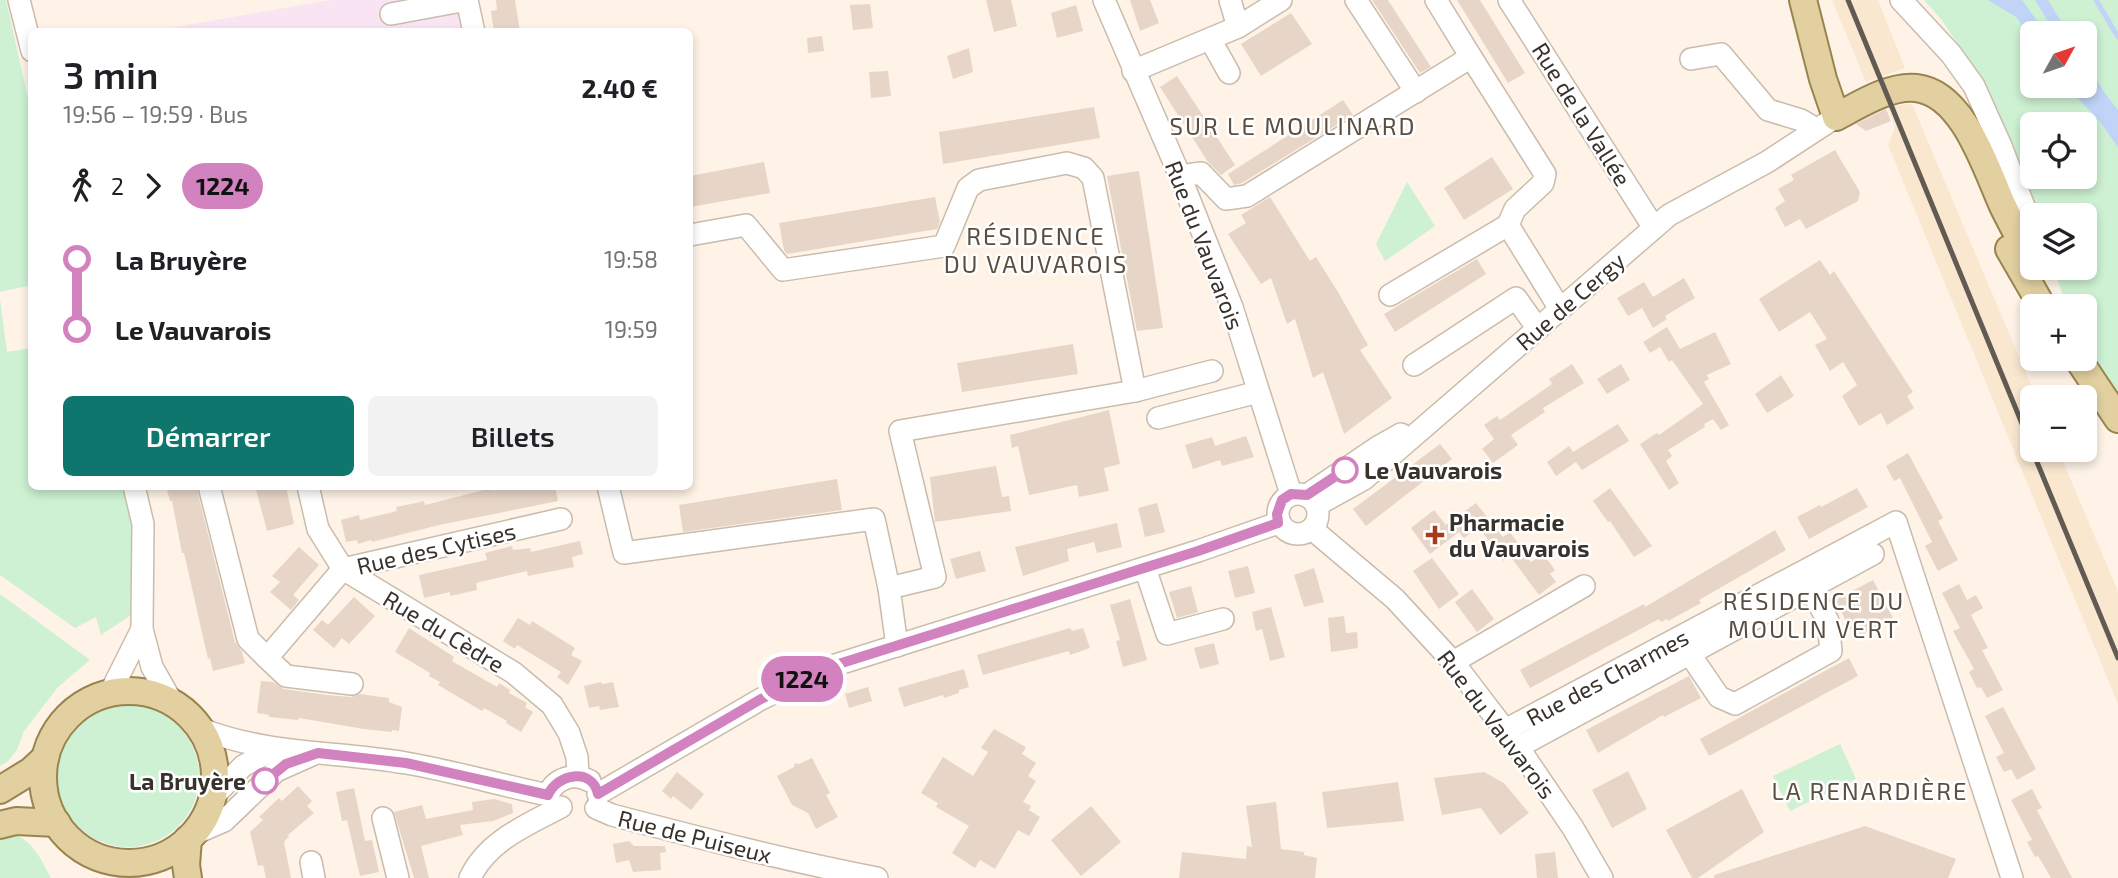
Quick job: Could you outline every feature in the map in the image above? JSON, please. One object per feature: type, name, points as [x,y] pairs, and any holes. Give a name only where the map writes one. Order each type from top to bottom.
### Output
[{"type":"main road","points":[[1803,0],[1823,79],[1826,123],[1886,94],[1916,88],[1938,96],[1956,115],[1964,151],[2048,294]]},
{"type":"main road","points":[[2016,235],[2038,294]]},
{"type":"main road","points":[[2087,371],[2118,419]]},
{"type":"main road","points":[[143,692],[173,704],[199,728],[208,744],[213,762],[212,798],[204,818],[190,837],[165,855],[139,863],[114,862],[91,855],[71,841],[50,812],[44,791],[45,758],[52,738],[64,720],[80,706],[110,693],[143,692]]},
{"type":"main road","points":[[0,790],[31,771],[45,758]]},
{"type":"main road","points":[[0,825],[16,821],[57,823]]},
{"type":"main road","points":[[188,878],[190,837]]},
{"type":"main road","points":[[139,863],[162,878]]},
{"type":"street","points":[[19,0],[28,35]]},
{"type":"street","points":[[391,14],[467,0],[473,28]]},
{"type":"street","name":"Rue du Vauvarois","points":[[1104,0],[1180,176],[1232,307],[1258,392],[1305,498]]},
{"type":"street","points":[[1230,0],[1238,27]]},
{"type":"street","points":[[1133,71],[1238,27],[1281,0]]},
{"type":"street","points":[[1356,0],[1416,92]]},
{"type":"street","points":[[1390,295],[1508,225],[1515,209],[1543,183],[1545,174],[1436,0]]},
{"type":"street","name":"Rue de la Vallée","points":[[1509,0],[1654,228]]},
{"type":"street","points":[[1901,0],[1965,71],[1996,134],[2016,235]]},
{"type":"street","points":[[1210,39],[1229,73]]},
{"type":"street","points":[[1691,59],[1721,54],[1768,110],[1801,120],[1826,123]]},
{"type":"street","points":[[1180,176],[1201,173],[1226,199],[1247,196],[1471,57]]},
{"type":"street","name":"Rue de Cergy","points":[[1305,498],[1364,479],[1669,215],[1767,162],[1826,123]]},
{"type":"street","points":[[693,234],[747,225],[783,270],[944,246],[968,188],[979,180],[1067,163],[1084,167],[1093,178],[1135,391]]},
{"type":"street","points":[[1508,225],[1560,309]]},
{"type":"street","points":[[1414,365],[1516,298],[1538,329]]},
{"type":"street","points":[[889,588],[935,577],[900,431],[1135,391],[1212,371]]},
{"type":"street","points":[[1158,418],[1258,392]]},
{"type":"street","points":[[135,490],[143,524],[142,629],[152,667],[173,704]]},
{"type":"street","points":[[210,490],[248,639],[286,676],[352,684]]},
{"type":"street","name":"Rue du Cèdre","points":[[309,490],[318,529],[343,569],[514,673],[552,705],[569,733],[577,757],[578,776]]},
{"type":"street","points":[[609,490],[624,553],[874,519],[889,588],[897,646]]},
{"type":"street","points":[[199,728],[224,738],[274,749],[406,763],[554,801],[586,812],[597,801],[761,699],[829,667],[925,635],[1282,527],[1293,534],[1304,534],[1312,529],[1317,521],[1305,498],[1279,505],[1282,527]]},
{"type":"street","name":"Rue des Cytises","points":[[267,658],[343,569],[561,519]]},
{"type":"street","name":"Rue des Charmes","points":[[1512,739],[1896,522],[2012,878]]},
{"type":"street","name":"Rue du Vauvarois","points":[[1312,529],[1395,599],[1453,662],[1512,739],[1573,828],[1602,878]]},
{"type":"street","points":[[1512,739],[1689,653],[1872,554]]},
{"type":"street","points":[[1145,568],[1167,634],[1223,619]]},
{"type":"street","points":[[1453,662],[1584,586]]},
{"type":"street","points":[[1689,653],[1719,697],[1735,704],[1831,651],[1828,621],[1810,588]]},
{"type":"street","points":[[110,693],[142,629]]},
{"type":"street","points":[[212,798],[254,757],[274,749]]},
{"type":"street","points":[[190,837],[224,821],[276,771],[318,753]]},
{"type":"street","points":[[554,801],[551,788],[563,778],[578,776],[588,779],[596,788],[597,801]]},
{"type":"street","points":[[470,878],[487,852],[554,801]]},
{"type":"street","name":"Rue de Puiseux","points":[[597,801],[611,815],[733,847],[868,877]]},
{"type":"street","points":[[383,818],[398,878]]},
{"type":"shaded area","points":[[330,0],[457,0],[464,28],[171,28]]},
{"type":"shaded area","points":[[1832,0],[1878,0],[1905,68],[1866,82]]},
{"type":"shaded area","points":[[1912,104],[2020,359],[2020,371],[2025,371],[2031,385],[2020,385],[2020,462],[2063,462],[2118,591],[2118,704],[1888,145],[1895,127],[1887,106]]},
{"type":"green space","points":[[0,0],[6,0],[28,99],[28,286],[0,292]]},
{"type":"green space","points":[[1924,0],[2118,0],[2118,400],[2097,364],[2097,294],[2063,294],[2057,280],[2097,280],[2097,203],[2032,203],[2027,189],[2097,189],[2097,112],[2020,112],[2020,170],[1989,89],[1940,18]]},
{"type":"green space","points":[[1407,182],[1435,226],[1385,261],[1376,244]]},
{"type":"green space","points":[[0,299],[7,352],[28,348],[28,490],[123,490],[133,522],[131,615],[101,635],[96,617],[75,628],[0,575]]},
{"type":"green space","points":[[0,594],[90,660],[58,687],[24,731],[17,750],[0,766]]},
{"type":"green space","points":[[128,705],[155,710],[179,725],[194,749],[199,776],[194,803],[179,827],[155,842],[128,847],[101,842],[77,827],[62,803],[57,776],[62,749],[77,725],[101,710]]},
{"type":"green space","points":[[1840,744],[1856,779],[1790,811],[1773,776]]},
{"type":"green space","points":[[11,834],[31,845],[51,878],[0,878],[0,838]]},
{"type":"water","points":[[1988,0],[2022,0],[2037,21],[2020,22]]},
{"type":"water","points":[[2035,0],[2048,0],[2061,21],[2048,21]]},
{"type":"water","points":[[2097,81],[2118,110],[2118,147],[2097,118],[2097,112],[2091,112],[2078,98],[2097,98]]},
{"type":"building","points":[[496,0],[515,0],[519,28],[493,28],[491,11],[497,10]]},
{"type":"building","points":[[986,0],[1011,0],[1017,26],[994,32]]},
{"type":"building","points":[[1130,0],[1150,0],[1159,23],[1140,31]]},
{"type":"building","points":[[1372,0],[1388,0],[1431,67],[1420,73]]},
{"type":"building","points":[[1457,0],[1480,0],[1525,73],[1508,83]]},
{"type":"building","points":[[870,4],[873,28],[853,30],[850,5]]},
{"type":"building","points":[[1076,5],[1083,31],[1057,38],[1051,13]]},
{"type":"building","points":[[1291,13],[1312,44],[1261,76],[1241,44]]},
{"type":"building","points":[[822,36],[824,51],[808,53],[807,38]]},
{"type":"building","points":[[969,48],[973,72],[953,79],[947,56]]},
{"type":"building","points":[[888,71],[891,96],[871,98],[869,72]]},
{"type":"building","points":[[1177,76],[1235,165],[1221,175],[1208,162],[1160,87]]},
{"type":"building","points":[[1343,100],[1353,115],[1242,183],[1234,185],[1228,174]]},
{"type":"building","points":[[1094,107],[1100,138],[943,164],[939,132]]},
{"type":"building","points":[[1886,109],[1891,121],[1866,131],[1856,124]]},
{"type":"building","points":[[1835,150],[1860,192],[1858,201],[1806,229],[1800,219],[1785,227],[1775,208],[1785,201],[1778,189],[1794,180],[1791,175]]},
{"type":"building","points":[[1492,157],[1513,189],[1464,220],[1444,188]]},
{"type":"building","points":[[764,162],[770,193],[693,206],[693,175]]},
{"type":"building","points":[[1139,171],[1163,328],[1137,331],[1107,176]]},
{"type":"building","points":[[935,197],[940,222],[937,229],[787,254],[784,250],[779,223]]},
{"type":"building","points":[[1270,197],[1310,261],[1316,257],[1338,292],[1368,345],[1360,350],[1392,398],[1344,434],[1323,372],[1313,378],[1295,319],[1287,324],[1271,278],[1261,284],[1228,234],[1246,223],[1241,215]]},
{"type":"building","points":[[1477,259],[1486,274],[1395,332],[1384,314]]},
{"type":"building","points":[[1820,260],[1830,275],[1834,271],[1913,392],[1907,396],[1914,408],[1887,425],[1881,413],[1859,426],[1842,396],[1857,385],[1843,362],[1830,371],[1815,345],[1827,339],[1810,312],[1779,332],[1759,299]]},
{"type":"building","points":[[1684,278],[1695,298],[1665,316],[1667,319],[1653,328],[1642,308],[1628,316],[1617,298],[1644,282],[1653,297]]},
{"type":"building","points":[[1667,327],[1680,349],[1715,332],[1731,364],[1707,375],[1709,379],[1704,382],[1729,425],[1721,430],[1713,419],[1668,450],[1672,456],[1666,461],[1679,483],[1669,490],[1640,444],[1657,433],[1659,435],[1703,404],[1660,347],[1650,353],[1643,342]]},
{"type":"building","points":[[1073,344],[1078,374],[962,392],[957,363]]},
{"type":"building","points":[[1572,364],[1584,383],[1543,408],[1545,412],[1511,435],[1518,445],[1493,463],[1482,449],[1494,439],[1484,425],[1497,416],[1500,420],[1552,384],[1549,379]]},
{"type":"building","points":[[1621,364],[1630,380],[1607,394],[1597,379]]},
{"type":"building","points":[[1781,375],[1794,396],[1767,413],[1755,394]]},
{"type":"building","points":[[1109,410],[1120,464],[1104,468],[1109,491],[1079,497],[1077,485],[1029,495],[1018,446],[1012,448],[1010,435]]},
{"type":"building","points":[[1618,424],[1629,441],[1582,470],[1576,462],[1556,476],[1547,462],[1569,446],[1573,452]]},
{"type":"building","points":[[1246,436],[1254,457],[1222,466],[1220,460],[1193,469],[1185,445],[1212,437],[1215,446]]},
{"type":"building","points":[[1440,444],[1452,459],[1366,526],[1353,509]]},
{"type":"building","points":[[1908,453],[1943,518],[1938,521],[1958,560],[1938,571],[1925,546],[1932,542],[1900,478],[1894,481],[1886,466]]},
{"type":"building","points":[[996,466],[1002,497],[1009,496],[1011,511],[935,522],[930,477]]},
{"type":"building","points":[[837,479],[842,510],[683,532],[679,505]]},
{"type":"building","points":[[1610,488],[1652,546],[1634,557],[1593,501]]},
{"type":"building","points":[[1857,488],[1868,507],[1809,539],[1797,517]]},
{"type":"building","points":[[167,490],[197,490],[235,642],[245,663],[213,671]]},
{"type":"building","points":[[256,490],[287,490],[294,524],[267,531]]},
{"type":"building","points":[[484,490],[556,490],[558,501],[439,525],[372,542],[346,542],[341,520],[359,515],[360,520],[397,511],[396,507],[424,501],[425,505]]},
{"type":"building","points":[[1157,503],[1165,532],[1145,537],[1138,508]]},
{"type":"building","points":[[1476,503],[1503,537],[1510,532],[1531,562],[1543,554],[1555,570],[1550,574],[1556,582],[1539,595],[1510,556],[1503,561],[1479,527],[1464,538],[1459,532],[1430,554],[1411,528],[1434,510],[1446,525]]},
{"type":"building","points":[[1117,523],[1122,547],[1097,553],[1094,542],[1067,549],[1069,561],[1023,576],[1015,547]]},
{"type":"building","points":[[1775,530],[1786,550],[1668,621],[1667,619],[1661,622],[1659,619],[1530,688],[1520,670],[1644,604],[1645,607]]},
{"type":"building","points":[[580,541],[583,554],[572,557],[574,567],[528,576],[527,571],[476,583],[477,590],[424,598],[419,575],[487,560],[485,553],[512,546],[513,550],[530,548],[531,552]]},
{"type":"building","points":[[299,547],[319,565],[293,595],[299,600],[291,610],[270,592],[280,582],[272,576]]},
{"type":"building","points":[[980,551],[986,571],[956,579],[950,559]]},
{"type":"building","points":[[1432,558],[1459,594],[1439,609],[1413,571]]},
{"type":"building","points":[[1248,566],[1255,593],[1235,598],[1228,571]]},
{"type":"building","points":[[1314,568],[1324,602],[1304,607],[1294,575]]},
{"type":"building","points":[[1873,580],[1893,618],[1855,638],[1835,600]]},
{"type":"building","points":[[1959,584],[1967,600],[1976,595],[1983,608],[1971,615],[1988,648],[1982,650],[2003,690],[1987,698],[1981,687],[1977,688],[1969,672],[1974,669],[1953,631],[1960,628],[1942,593]]},
{"type":"building","points":[[1191,586],[1198,612],[1177,618],[1169,592]]},
{"type":"building","points":[[1472,589],[1494,619],[1477,632],[1455,602]]},
{"type":"building","points":[[354,597],[375,616],[349,644],[342,638],[334,648],[313,630],[322,620],[328,625]]},
{"type":"building","points":[[1130,599],[1147,660],[1123,667],[1116,641],[1120,640],[1110,605]]},
{"type":"building","points":[[1271,607],[1285,657],[1270,661],[1262,629],[1256,631],[1252,612]]},
{"type":"building","points":[[1344,616],[1346,633],[1357,632],[1358,648],[1331,652],[1328,618]]},
{"type":"building","points":[[518,618],[530,625],[532,621],[575,648],[571,655],[582,661],[568,685],[557,677],[561,672],[517,645],[515,649],[503,641]]},
{"type":"building","points":[[409,628],[454,657],[452,661],[497,687],[499,683],[510,690],[509,693],[527,703],[525,707],[533,712],[521,732],[506,723],[507,721],[484,708],[482,711],[438,685],[440,682],[429,676],[430,673],[395,652]]},
{"type":"building","points":[[1070,628],[1072,631],[1083,628],[1090,648],[1070,655],[1069,651],[983,675],[977,655]]},
{"type":"building","points":[[1214,643],[1219,664],[1200,669],[1194,648]]},
{"type":"building","points":[[1849,658],[1858,676],[1709,756],[1700,739]]},
{"type":"building","points":[[964,669],[969,687],[944,698],[943,695],[904,707],[898,688]]},
{"type":"building","points":[[1689,676],[1701,698],[1664,717],[1663,715],[1598,753],[1586,730]]},
{"type":"building","points":[[261,681],[273,682],[284,689],[327,695],[351,697],[360,694],[389,698],[389,702],[402,707],[399,731],[364,729],[299,718],[269,717],[257,713]]},
{"type":"building","points":[[613,682],[619,707],[600,710],[599,706],[589,708],[584,686]]},
{"type":"building","points":[[868,687],[872,701],[849,708],[845,694]]},
{"type":"building","points":[[2003,707],[2036,769],[2017,780],[2011,769],[2004,772],[1996,757],[2004,753],[1985,716]]},
{"type":"building","points":[[994,729],[1026,747],[1022,754],[1036,763],[1028,776],[1036,781],[1023,802],[1031,806],[1029,810],[1040,817],[1029,836],[1018,830],[995,869],[980,860],[975,868],[952,853],[969,826],[936,807],[938,803],[921,793],[943,757],[973,776],[988,752],[981,748]]},
{"type":"building","points":[[812,758],[830,793],[826,795],[838,817],[816,829],[808,813],[792,805],[777,776],[794,767],[795,763]]},
{"type":"building","points":[[1628,771],[1647,809],[1612,828],[1592,790]]},
{"type":"building","points":[[677,772],[704,794],[691,810],[662,791]]},
{"type":"building","points":[[1484,772],[1504,783],[1529,813],[1500,835],[1481,808],[1442,815],[1434,778]]},
{"type":"building","points":[[1398,782],[1404,821],[1327,828],[1322,792]]},
{"type":"building","points":[[298,786],[312,801],[307,806],[314,813],[288,835],[284,842],[291,878],[266,878],[263,865],[258,866],[250,832],[263,820],[259,817],[279,798],[282,801]]},
{"type":"building","points":[[354,788],[365,841],[372,840],[379,872],[360,876],[347,820],[342,821],[336,792]]},
{"type":"building","points":[[1742,789],[1764,832],[1698,878],[1692,878],[1666,830]]},
{"type":"building","points":[[2032,789],[2042,808],[2037,810],[2072,878],[2051,878],[2027,842],[2032,840],[2011,800]]},
{"type":"building","points":[[494,799],[512,804],[513,813],[493,821],[460,825],[463,835],[421,846],[429,878],[414,878],[394,812],[422,805],[426,819],[473,810],[472,802]]},
{"type":"building","points":[[1276,802],[1281,849],[1304,852],[1304,855],[1317,858],[1315,878],[1179,878],[1182,852],[1246,859],[1247,846],[1252,847],[1246,806]]},
{"type":"building","points":[[1091,806],[1121,842],[1081,876],[1051,840]]},
{"type":"building","points":[[1865,826],[1956,859],[1948,878],[1714,878],[1714,875]]},
{"type":"building","points":[[629,841],[634,846],[665,846],[666,852],[660,853],[661,870],[633,872],[629,860],[616,863],[613,844]]},
{"type":"building","points":[[1555,852],[1558,878],[1537,878],[1535,854]]},
{"type":"waterway","points":[[2096,0],[2118,37]]},
{"type":"railway","points":[[1848,0],[2020,419]]},
{"type":"railway","points":[[2037,462],[2118,658]]},
{"type":"bus line","name":"1224","points":[[265,781],[286,764],[318,753],[406,763],[548,795],[551,788],[563,778],[578,776],[588,779],[598,794],[761,699],[829,667],[1198,551],[1278,523],[1277,514],[1282,500],[1291,494],[1307,495],[1345,470]]},
{"type":"place","name":"Le Vauvarois","points":[[1345,470]]},
{"type":"place","name":"Pharmacie du Vauvarois","points":[[1435,535]]},
{"type":"place","name":"La Bruyère","points":[[265,781]]},
{"type":"district","name":"SUR LE MOULINARD","points":[[1293,125]]},
{"type":"district","name":"RÉSIDENCE DU VAUVAROIS","points":[[1036,249]]},
{"type":"district","name":"RÉSIDENCE DU MOULIN VERT","points":[[1814,614]]},
{"type":"district","name":"LA RENARDIÈRE","points":[[1870,790]]}]
